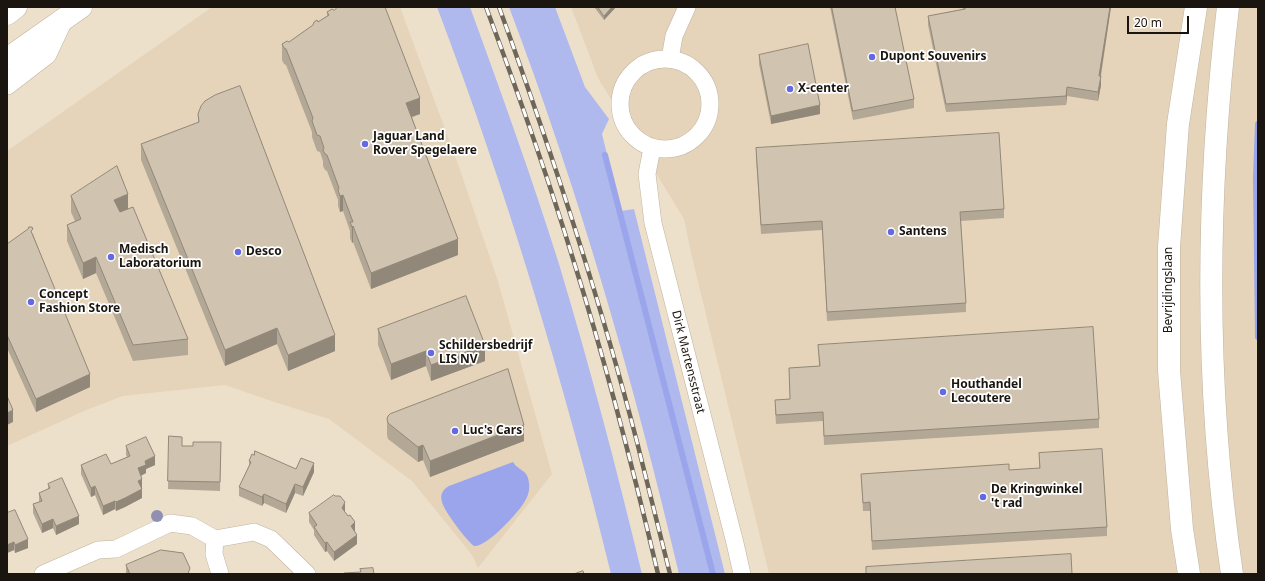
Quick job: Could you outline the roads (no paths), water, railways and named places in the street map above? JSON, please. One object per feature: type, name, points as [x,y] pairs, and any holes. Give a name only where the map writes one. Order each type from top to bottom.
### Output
[{"type":"highway","points":[[7,14],[16,7]]},
{"type":"highway","points":[[7,59],[81,7]]},
{"type":"highway","name":"Bevrijdingslaan","points":[[1188,574],[1182,529],[1169,371],[1169,247],[1178,124],[1196,7]]},
{"type":"highway","points":[[1228,7],[1222,56],[1213,175],[1211,269],[1213,383],[1222,497],[1232,574]]},
{"type":"street","points":[[670,59],[674,36],[687,7]]},
{"type":"street","points":[[7,84],[46,54],[62,20]]},
{"type":"street","points":[[657,59],[670,59],[680,61],[688,65],[702,77],[709,94],[710,113],[703,129],[689,143],[671,149],[652,148],[636,139],[624,124],[619,105],[620,94],[624,84],[639,66],[657,59]]},
{"type":"street","name":"Dirk Martensstraat","points":[[652,148],[647,174],[653,223],[742,574]]},
{"type":"street","points":[[43,574],[98,550],[116,549],[170,523],[192,526],[215,539],[254,532],[271,539],[307,574]]},
{"type":"street","points":[[215,539],[214,554],[220,574]]},
{"type":"waterway","points":[[1258,124],[1256,177],[1258,337]]},
{"type":"waterway","points":[[605,155],[713,574]]},
{"type":"railway","points":[[486,7],[542,164],[597,337],[639,495],[658,574]]},
{"type":"railway","points":[[499,7],[573,223],[607,332],[637,442],[670,574]]},
{"type":"place","name":"Dupont Souvenirs","points":[[872,57]]},
{"type":"place","name":"X-center","points":[[790,89]]},
{"type":"place","name":"Jaguar Land Rover Spegelaere","points":[[365,144]]},
{"type":"place","name":"Santens","points":[[891,232]]},
{"type":"place","name":"Desco","points":[[238,252]]},
{"type":"place","name":"Medisch Laboratorium","points":[[111,257]]},
{"type":"place","name":"Concept Fashion Store","points":[[31,302]]},
{"type":"place","name":"Schildersbedrijf LIS NV","points":[[431,353]]},
{"type":"place","name":"Houthandel Lecoutere","points":[[943,392]]},
{"type":"place","name":"Luc's Cars","points":[[455,431]]},
{"type":"place","name":"De Kringwinkel 't rad","points":[[983,497]]}]
